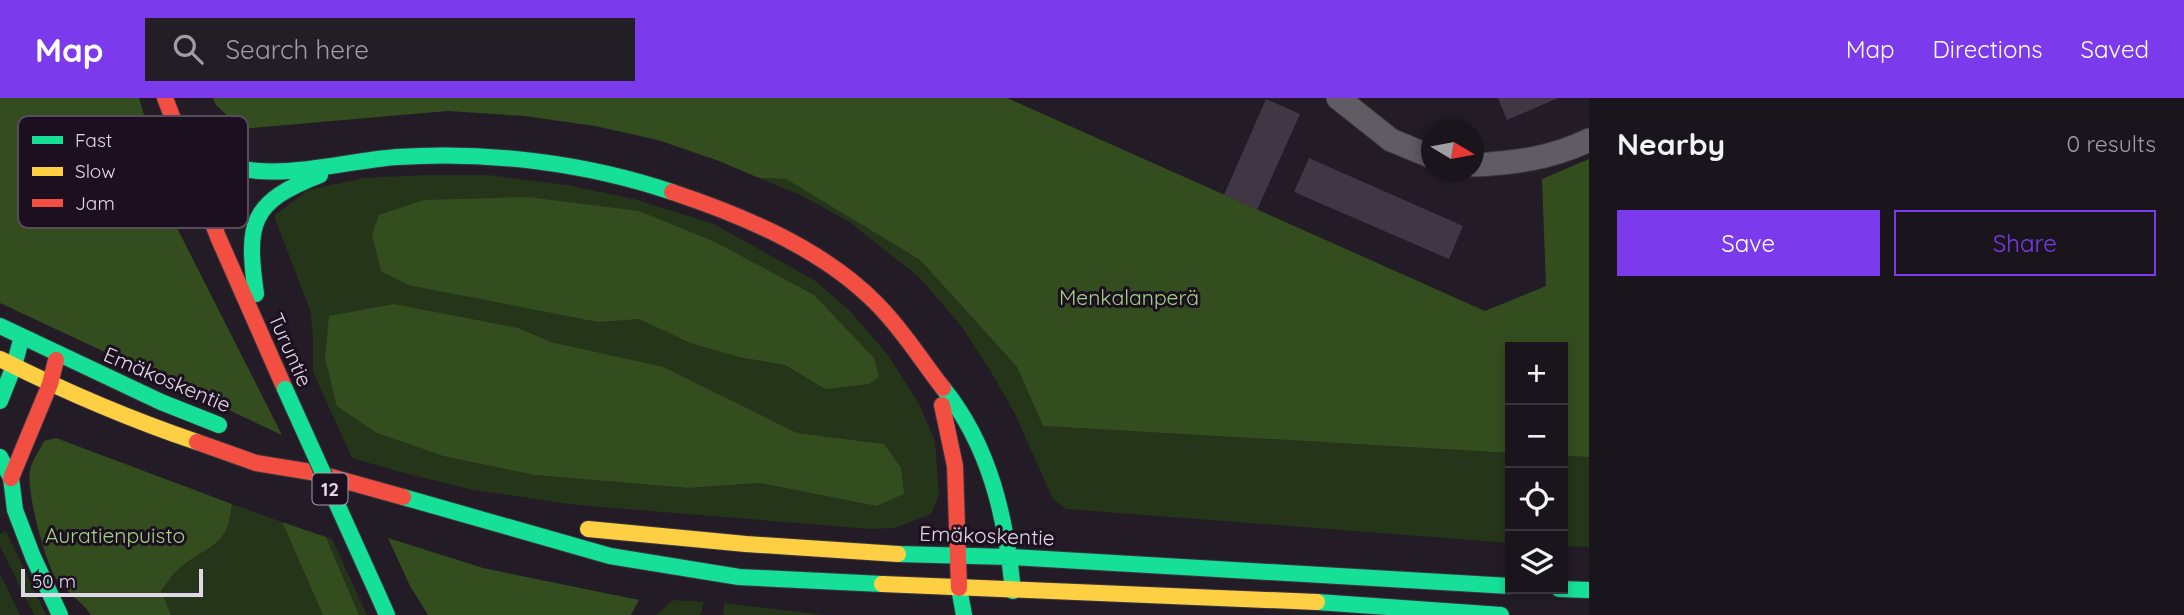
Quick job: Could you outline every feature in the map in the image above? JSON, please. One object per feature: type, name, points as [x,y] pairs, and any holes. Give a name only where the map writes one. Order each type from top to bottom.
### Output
[{"type":"main road","name":"Turuntie","points":[[164,98],[171,116]]},
{"type":"main road","points":[[248,168],[268,170],[389,158],[446,156],[506,159],[574,167],[676,191],[753,223],[806,250],[839,271],[867,294],[911,341],[963,413],[982,452],[1007,532],[1013,597]]},
{"type":"main road","points":[[264,342],[250,255],[250,237],[260,210],[285,188],[362,161]]},
{"type":"main road","name":"Turuntie","points":[[214,228],[387,615]]},
{"type":"main road","name":"Emäkoskentie","points":[[0,326],[161,402],[234,432]]},
{"type":"main road","points":[[0,401],[7,362],[22,337]]},
{"type":"main road","points":[[11,478],[50,384],[57,354]]},
{"type":"main road","name":"Emäkoskentie","points":[[7,362],[50,384],[158,429],[256,463],[317,473],[610,556],[739,577],[960,588],[1013,597],[1277,599],[1501,615]]},
{"type":"main road","points":[[934,376],[955,466],[957,557],[964,615]]},
{"type":"main road","name":"Emäkoskentie","points":[[270,448],[317,473]]},
{"type":"main road","points":[[0,457],[11,478],[15,510],[60,615]]},
{"type":"main road","name":"Emäkoskentie","points":[[462,516],[737,545],[957,557],[1010,557],[1505,586]]},
{"type":"main road","points":[[1568,589],[1589,590]]},
{"type":"street","points":[[1338,98],[1391,140],[1421,152]]},
{"type":"street","points":[[1484,164],[1564,152],[1589,140]]},
{"type":"green space","points":[[0,98],[139,98],[144,116],[18,116],[18,228],[177,228],[282,435],[0,303]]},
{"type":"green space","name":"Menkalanperä","points":[[213,98],[1007,98],[1485,311],[1546,286],[1542,179],[1589,159],[1589,457],[1568,456],[1568,342],[1505,342],[1505,453],[1043,426],[1017,367],[920,260],[786,179],[759,178],[658,140],[595,126],[524,116],[448,111],[248,128],[248,116],[227,116]]},
{"type":"green space","points":[[488,175],[567,185],[634,199],[714,224],[814,280],[849,310],[888,355],[920,406],[935,441],[939,495],[931,514],[894,528],[870,529],[577,505],[473,490],[352,458],[313,372],[310,310],[274,216],[308,190],[363,178]],"holes":[[[639,319],[879,376],[825,389],[785,365],[690,343]],[[518,328],[551,342],[664,367],[797,433],[884,444],[876,506],[760,483],[688,488],[534,475],[443,456],[377,433]]]},
{"type":"green space","points":[[759,178],[786,179],[920,260],[1017,367],[1043,426],[1505,453],[1505,543],[1066,509],[1053,499],[1015,414],[962,327],[919,277],[848,221],[800,195]]},
{"type":"green space","points":[[528,197],[639,211],[713,241],[814,295],[874,358],[879,377],[869,384],[825,389],[785,365],[739,357],[690,343],[639,319],[598,322],[408,285],[381,271],[372,235],[379,215],[424,200]]},
{"type":"green space","points":[[394,304],[518,328],[551,342],[664,367],[797,433],[884,444],[901,468],[904,494],[876,506],[760,483],[688,488],[534,475],[443,456],[377,433],[337,406],[325,358],[329,316]]},
{"type":"green space","name":"Auratienpuisto","points":[[56,438],[232,504],[230,518],[222,537],[179,568],[161,591],[171,615],[91,615],[57,580],[47,558],[38,526],[30,480],[31,466],[44,441]]},
{"type":"green space","points":[[1568,456],[1589,457],[1589,547],[1568,546]]},
{"type":"green space","points":[[232,504],[282,522],[323,615],[171,615],[161,592],[179,568],[222,537],[230,519]]},
{"type":"green space","points":[[282,522],[326,537],[359,615],[323,615]]},
{"type":"green space","points":[[6,531],[46,615],[34,615],[0,546],[0,534]]},
{"type":"green space","points":[[326,537],[332,539],[367,615],[359,615]]},
{"type":"green space","points":[[388,538],[483,568],[639,600],[631,615],[428,615],[410,586]]},
{"type":"green space","points":[[0,574],[20,615],[0,615]]},
{"type":"green space","points":[[673,600],[704,602],[700,615],[656,615]]},
{"type":"green space","points":[[724,603],[823,615],[723,615]]},
{"type":"building","points":[[1498,98],[1558,98],[1507,120]]},
{"type":"building","points":[[1266,99],[1300,114],[1257,210],[1224,195]]},
{"type":"building","points":[[1309,158],[1463,226],[1449,259],[1294,192]]},
{"type":"traffic: fast","points":[[248,169],[294,171],[397,157],[467,156],[537,161],[606,173],[672,192]]},
{"type":"traffic: fast","points":[[256,294],[252,249],[253,232],[258,218],[266,206],[279,195],[320,175]]},
{"type":"traffic: fast","points":[[0,326],[161,402],[219,425]]},
{"type":"traffic: fast","points":[[0,401],[21,340]]},
{"type":"traffic: fast","points":[[943,388],[973,434],[993,484],[1006,537],[1013,591]]},
{"type":"traffic: fast","points":[[285,389],[375,588]]},
{"type":"traffic: fast","points":[[0,457],[11,478],[15,510],[60,615]]},
{"type":"traffic: fast","points":[[403,497],[610,556],[739,577],[882,584]]},
{"type":"traffic: fast","points":[[898,554],[1010,557],[1505,586]]},
{"type":"traffic: fast","points":[[375,588],[387,615]]},
{"type":"traffic: fast","points":[[959,588],[964,615]]},
{"type":"traffic: fast","points":[[1568,589],[1589,590]]},
{"type":"traffic: fast","points":[[1317,602],[1501,615]]},
{"type":"traffic: slow","points":[[0,359],[97,404],[197,442]]},
{"type":"traffic: slow","points":[[588,529],[746,544],[898,554]]},
{"type":"traffic: slow","points":[[882,584],[1317,602]]},
{"type":"traffic: jam","points":[[165,98],[172,116]]},
{"type":"traffic: jam","points":[[672,192],[781,236],[856,284],[904,335],[943,388]]},
{"type":"traffic: jam","points":[[215,228],[285,389]]},
{"type":"traffic: jam","points":[[11,478],[50,384],[56,360]]},
{"type":"traffic: jam","points":[[942,405],[955,466],[959,588]]},
{"type":"traffic: jam","points":[[197,442],[256,463],[317,473],[403,497]]}]
